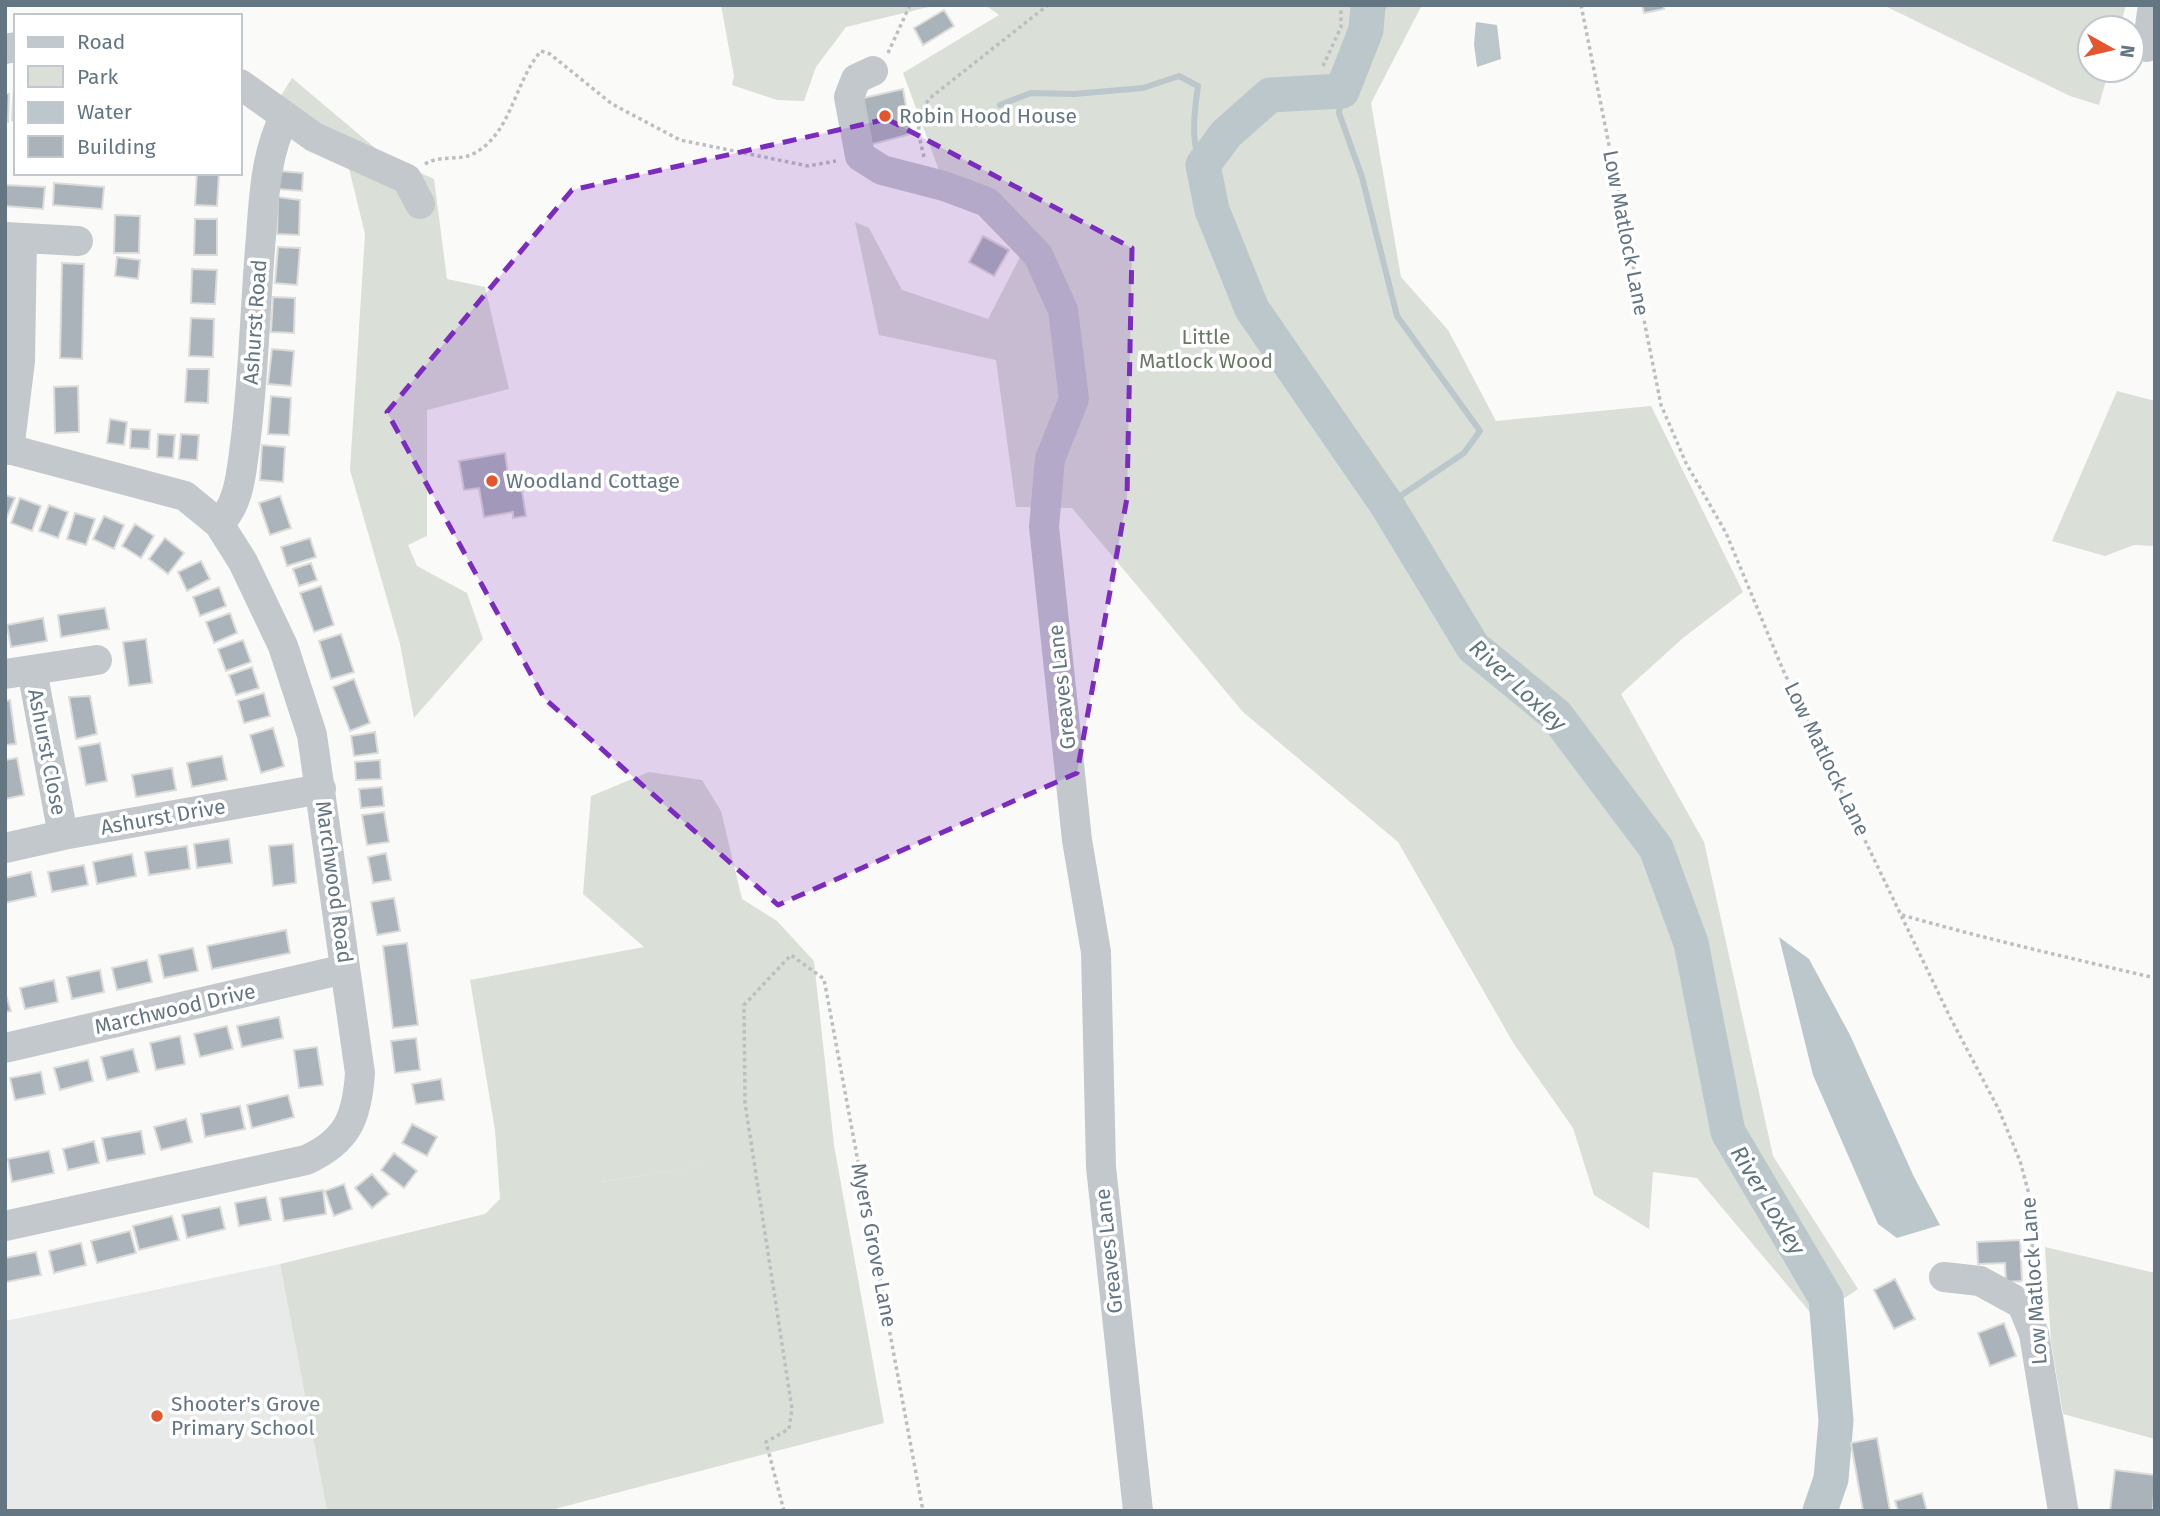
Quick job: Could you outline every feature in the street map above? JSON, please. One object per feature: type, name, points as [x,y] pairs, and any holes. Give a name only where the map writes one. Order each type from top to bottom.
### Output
[{"type":"street","points":[[2147,47],[2152,5]]},
{"type":"street","points":[[860,156],[849,97],[856,79],[873,71]]},
{"type":"street","points":[[242,85],[314,137],[414,191]]},
{"type":"street","name":"Ashurst Road","points":[[219,524],[232,512],[240,480],[249,411],[265,191],[275,136],[285,116]]},
{"type":"street","name":"Greaves Lane","points":[[860,156],[883,170],[986,202],[1038,255],[1063,310],[1074,399],[1050,459],[1044,527],[1077,840],[1096,952],[1101,1167],[1138,1511]]},
{"type":"street","points":[[7,449],[20,361],[14,238],[78,241]]},
{"type":"street","name":"Marchwood Road","points":[[5,1226],[306,1160],[326,1151],[343,1135],[353,1117],[360,1073],[312,735],[283,646],[243,562],[219,524],[185,496],[7,449]]},
{"type":"street","name":"Ashurst Close","points":[[62,835],[18,672],[97,660]]},
{"type":"street","name":"Ashurst Drive","points":[[5,848],[62,835],[321,789]]},
{"type":"street","name":"Marchwood Drive","points":[[5,1048],[345,969]]},
{"type":"street","name":"Low Matlock Lane","points":[[1944,1277],[1980,1280],[2022,1304],[2034,1334],[2063,1511]]},
{"type":"path","points":[[873,71],[884,61],[910,5]]},
{"type":"path","points":[[930,183],[918,133],[919,111],[930,98],[1048,5]]},
{"type":"path","points":[[1323,66],[1341,27],[1341,5]]},
{"type":"path","name":"Low Matlock Lane","points":[[1581,5],[1661,405],[1686,463],[1726,533],[1783,670],[1950,1017],[1999,1110],[2020,1161],[2030,1198],[2034,1293]]},
{"type":"path","points":[[414,191],[429,161],[472,154],[500,131],[522,81],[541,51],[550,54],[612,104],[680,139],[808,166],[860,156]]},
{"type":"path","points":[[1902,915],[1981,938],[2029,946],[2155,978]]},
{"type":"path","name":"Myers Grove Lane","points":[[784,1511],[766,1442],[789,1429],[792,1409],[745,1102],[744,1005],[791,955],[824,979],[923,1511]]},
{"type":"highlighted area","points":[[887,119],[1132,248],[1127,498],[1077,773],[778,905],[544,698],[387,412],[572,190]]},
{"type":"shaded area","name":"Shooter's Grove Primary School","points":[[280,1264],[327,1511],[5,1511],[5,1321]]},
{"type":"green space","points":[[721,5],[937,5],[846,27],[816,67],[804,101],[777,100],[732,85],[734,76]]},
{"type":"green space","name":"Little Matlock Wood","points":[[985,5],[1422,5],[1371,103],[1401,277],[1448,330],[1496,421],[1651,406],[1743,592],[1683,638],[1621,694],[1704,842],[1773,1156],[1858,1289],[1815,1318],[1697,1178],[1653,1172],[1649,1229],[1594,1195],[1573,1128],[1514,1044],[1398,842],[1243,712],[1072,508],[1016,507],[996,360],[879,335],[855,222],[869,228],[902,290],[988,319],[1033,232],[943,181],[903,73],[999,15]]},
{"type":"green space","points":[[1883,5],[2126,5],[2124,14],[2076,14],[2076,84],[2105,84],[2099,105],[2070,96]]},
{"type":"green space","points":[[292,78],[387,158],[434,179],[447,279],[485,287],[509,389],[427,410],[427,536],[408,545],[417,566],[467,593],[483,639],[414,718],[400,644],[350,470],[365,234],[346,156],[280,97]]},
{"type":"green space","points":[[2117,391],[2155,401],[2155,546],[2134,545],[2105,556],[2052,541]]},
{"type":"green space","points":[[649,772],[702,780],[721,811],[742,899],[777,921],[814,961],[834,1145],[884,1423],[547,1511],[327,1511],[280,1264],[485,1214],[500,1199],[495,1130],[470,980],[644,947],[583,894],[591,796]]},
{"type":"green space","points":[[2045,1247],[2155,1273],[2155,1439],[2063,1414],[2051,1342]]},
{"type":"green space","points":[[2063,1414],[2079,1511],[2055,1511],[2043,1424]]},
{"type":"water","points":[[1476,22],[1497,25],[1501,59],[1477,67],[1474,44]]},
{"type":"water","points":[[1779,937],[1809,959],[1850,1035],[1914,1177],[1940,1225],[1897,1238],[1878,1224],[1813,1075]]},
{"type":"building","points":[[1642,5],[1663,5],[1664,9],[1644,13]]},
{"type":"building","points":[[944,10],[954,26],[923,45],[914,28]]},
{"type":"building","points":[[14,86],[14,120],[12,120]]},
{"type":"building","name":"Robin Hood House","points":[[903,89],[911,134],[869,145],[859,99]]},
{"type":"building","points":[[5,94],[9,94],[8,122],[5,122]]},
{"type":"building","points":[[280,171],[303,173],[302,191],[278,189]]},
{"type":"building","points":[[197,175],[219,175],[217,206],[195,205]]},
{"type":"building","points":[[54,183],[104,187],[102,209],[53,205]]},
{"type":"building","points":[[6,185],[45,187],[43,209],[5,206]]},
{"type":"building","points":[[278,197],[300,200],[299,235],[277,234]]},
{"type":"building","points":[[115,215],[140,216],[139,253],[114,253]]},
{"type":"building","points":[[195,219],[217,219],[217,255],[194,255]]},
{"type":"building","points":[[983,236],[1009,250],[994,276],[969,262]]},
{"type":"building","points":[[278,247],[300,248],[297,285],[275,283]]},
{"type":"building","points":[[117,257],[140,260],[138,279],[115,276]]},
{"type":"building","points":[[62,263],[84,264],[82,359],[60,358]]},
{"type":"building","points":[[192,269],[217,270],[215,304],[191,303]]},
{"type":"building","points":[[273,297],[295,298],[294,333],[271,332]]},
{"type":"building","points":[[191,318],[214,319],[213,357],[189,356]]},
{"type":"building","points":[[272,349],[294,351],[291,386],[268,384]]},
{"type":"building","points":[[187,369],[209,369],[208,403],[185,402]]},
{"type":"building","points":[[78,386],[79,432],[55,433],[54,387]]},
{"type":"building","points":[[271,396],[291,398],[289,435],[268,434]]},
{"type":"building","points":[[110,419],[127,422],[124,445],[107,443]]},
{"type":"building","points":[[131,429],[150,430],[149,449],[130,448]]},
{"type":"building","points":[[158,434],[175,435],[173,458],[157,457]]},
{"type":"building","points":[[181,434],[199,435],[197,460],[179,459]]},
{"type":"building","points":[[262,445],[285,447],[283,482],[260,480]]},
{"type":"building","name":"Woodland Cottage","points":[[505,453],[508,475],[519,473],[526,516],[513,518],[513,512],[484,517],[479,488],[464,490],[459,461]]},
{"type":"building","points":[[5,495],[15,498],[5,521]]},
{"type":"building","points":[[280,496],[291,528],[270,535],[259,503]]},
{"type":"building","points":[[20,498],[41,506],[32,531],[11,523]]},
{"type":"building","points":[[49,505],[68,512],[58,538],[39,531]]},
{"type":"building","points":[[75,513],[95,519],[86,545],[67,539]]},
{"type":"building","points":[[104,516],[124,525],[114,549],[93,539]]},
{"type":"building","points":[[135,524],[154,536],[141,558],[122,546]]},
{"type":"building","points":[[165,538],[184,553],[168,574],[149,559]]},
{"type":"building","points":[[310,538],[316,557],[287,566],[281,547]]},
{"type":"building","points":[[201,561],[210,579],[187,591],[178,572]]},
{"type":"building","points":[[311,563],[317,580],[299,586],[293,569]]},
{"type":"building","points":[[321,586],[334,625],[314,632],[300,593]]},
{"type":"building","points":[[219,587],[226,606],[200,616],[193,597]]},
{"type":"building","points":[[105,608],[109,629],[61,637],[58,615]]},
{"type":"building","points":[[230,613],[237,633],[214,643],[206,622]]},
{"type":"building","points":[[43,618],[47,641],[11,647],[7,625]]},
{"type":"building","points":[[341,634],[354,672],[331,679],[319,641]]},
{"type":"building","points":[[146,639],[152,683],[129,686],[123,642]]},
{"type":"building","points":[[243,640],[251,662],[226,671],[218,649]]},
{"type":"building","points":[[252,667],[259,688],[236,695],[229,675]]},
{"type":"building","points":[[354,679],[370,723],[350,731],[333,687]]},
{"type":"building","points":[[264,693],[270,716],[244,723],[238,701]]},
{"type":"building","points":[[90,696],[97,734],[76,739],[69,697]]},
{"type":"building","points":[[10,700],[16,744],[5,745],[5,701]]},
{"type":"building","points":[[273,728],[284,766],[261,773],[250,735]]},
{"type":"building","points":[[375,732],[378,753],[354,756],[351,736]]},
{"type":"building","points":[[100,743],[107,781],[86,785],[79,747]]},
{"type":"building","points":[[222,756],[227,780],[192,787],[187,763]]},
{"type":"building","points":[[17,758],[24,795],[5,799],[5,760]]},
{"type":"building","points":[[380,760],[381,779],[356,780],[355,762]]},
{"type":"building","points":[[172,768],[176,790],[136,797],[132,775]]},
{"type":"building","points":[[382,787],[384,806],[361,808],[359,789]]},
{"type":"building","points":[[384,812],[389,842],[367,845],[362,815]]},
{"type":"building","points":[[229,839],[232,863],[197,868],[194,844]]},
{"type":"building","points":[[293,844],[296,883],[273,886],[269,846]]},
{"type":"building","points":[[187,846],[190,869],[149,875],[145,852]]},
{"type":"building","points":[[386,853],[391,880],[373,883],[368,857]]},
{"type":"building","points":[[132,854],[136,876],[97,884],[93,862]]},
{"type":"building","points":[[84,865],[88,885],[52,892],[48,872]]},
{"type":"building","points":[[31,872],[36,896],[5,903],[5,878]]},
{"type":"building","points":[[394,898],[400,931],[377,935],[371,902]]},
{"type":"building","points":[[286,930],[290,953],[212,969],[207,946]]},
{"type":"building","points":[[407,943],[418,1025],[393,1028],[383,946]]},
{"type":"building","points":[[193,948],[198,971],[164,978],[159,955]]},
{"type":"building","points":[[147,960],[152,982],[117,990],[112,968]]},
{"type":"building","points":[[100,970],[104,992],[72,999],[67,977]]},
{"type":"building","points":[[54,980],[58,1002],[25,1009],[20,988]]},
{"type":"building","points":[[5,992],[11,1011],[5,1012]]},
{"type":"building","points":[[279,1017],[283,1038],[242,1047],[237,1026]]},
{"type":"building","points":[[227,1026],[233,1049],[200,1057],[194,1034]]},
{"type":"building","points":[[180,1036],[185,1064],[156,1070],[150,1043]]},
{"type":"building","points":[[416,1038],[420,1070],[395,1073],[391,1041]]},
{"type":"building","points":[[317,1047],[323,1085],[299,1088],[294,1050]]},
{"type":"building","points":[[133,1049],[139,1072],[107,1080],[101,1057]]},
{"type":"building","points":[[88,1060],[93,1081],[60,1090],[54,1068]]},
{"type":"building","points":[[41,1072],[45,1094],[15,1100],[10,1078]]},
{"type":"building","points":[[441,1079],[444,1100],[416,1104],[412,1084]]},
{"type":"building","points":[[288,1095],[294,1117],[252,1128],[247,1105]]},
{"type":"building","points":[[240,1106],[245,1129],[205,1137],[201,1114]]},
{"type":"building","points":[[186,1119],[192,1142],[161,1150],[154,1127]]},
{"type":"building","points":[[412,1124],[437,1137],[427,1156],[402,1143]]},
{"type":"building","points":[[141,1131],[145,1154],[107,1161],[102,1138]]},
{"type":"building","points":[[94,1141],[99,1163],[68,1170],[63,1149]]},
{"type":"building","points":[[49,1151],[54,1173],[12,1182],[8,1159]]},
{"type":"building","points":[[394,1153],[417,1171],[404,1188],[381,1170]]},
{"type":"building","points":[[372,1174],[389,1194],[372,1208],[355,1188]]},
{"type":"building","points":[[344,1184],[352,1209],[334,1216],[325,1191]]},
{"type":"building","points":[[323,1190],[326,1214],[284,1221],[280,1198]]},
{"type":"building","points":[[266,1197],[271,1220],[239,1226],[235,1203]]},
{"type":"building","points":[[220,1207],[225,1229],[187,1238],[182,1215]]},
{"type":"building","points":[[172,1216],[179,1240],[139,1250],[133,1226]]},
{"type":"building","points":[[130,1231],[136,1253],[97,1263],[91,1241]]},
{"type":"building","points":[[2020,1240],[2022,1281],[2006,1282],[2005,1263],[1978,1264],[1977,1242]]},
{"type":"building","points":[[81,1243],[86,1265],[54,1273],[49,1251]]},
{"type":"building","points":[[36,1252],[41,1275],[6,1282],[5,1258]]},
{"type":"building","points":[[1895,1279],[1915,1319],[1894,1329],[1874,1290]]},
{"type":"building","points":[[2004,1323],[2016,1356],[1990,1366],[1978,1333]]},
{"type":"building","points":[[1877,1438],[1890,1511],[1863,1511],[1851,1443]]},
{"type":"building","points":[[2115,1470],[2155,1475],[2153,1511],[2110,1511]]},
{"type":"building","points":[[1922,1493],[1927,1511],[1898,1511],[1895,1501]]},
{"type":"waterway","name":"River Loxley","points":[[1368,5],[1366,30],[1342,91],[1270,95],[1226,134],[1203,165],[1212,210],[1252,309],[1387,505],[1473,647],[1556,715],[1656,848],[1691,943],[1728,1132],[1826,1298],[1836,1421],[1831,1479],[1820,1511]]},
{"type":"waterway","points":[[1366,30],[1385,5]]},
{"type":"waterway","points":[[1000,105],[1031,93],[1074,94],[1143,88],[1179,76],[1198,86],[1194,138],[1203,165]]},
{"type":"waterway","points":[[1342,91],[1339,113],[1362,177],[1397,316],[1480,431],[1464,453],[1387,505]]},
{"type":"place","name":"Robin Hood House","points":[[885,116]]},
{"type":"place","name":"Woodland Cottage","points":[[492,481]]},
{"type":"place","name":"Shooter's Grove Primary School","points":[[157,1416]]}]
